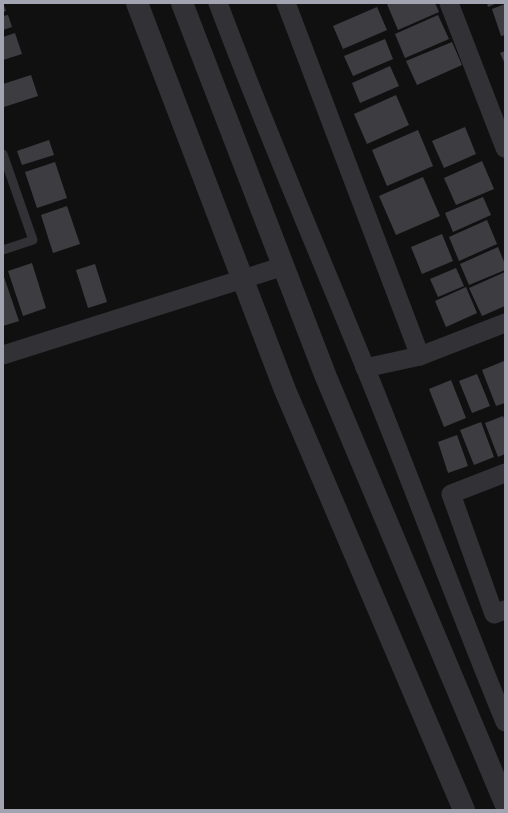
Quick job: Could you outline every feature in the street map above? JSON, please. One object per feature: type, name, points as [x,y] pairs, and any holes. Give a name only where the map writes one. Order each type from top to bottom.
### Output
[{"type":"street","points":[[137,3],[285,390],[464,810]]},
{"type":"street","points":[[182,3],[326,377],[505,803]]},
{"type":"street","points":[[218,3],[249,87],[365,368],[505,722]]},
{"type":"street","points":[[286,3],[420,356]]},
{"type":"street","points":[[449,3],[505,148]]},
{"type":"street","points":[[3,355],[242,278],[284,266]]},
{"type":"street","points":[[365,368],[420,356],[505,323]]},
{"type":"street","points":[[505,474],[451,494],[494,614],[505,610]]},
{"type":"lane","points":[[3,154],[33,240],[3,250]]},
{"type":"building","points":[[3,3],[6,11],[3,12]]},
{"type":"building","points":[[435,3],[439,12],[398,30],[387,4]]},
{"type":"building","points":[[487,3],[497,3],[488,7]]},
{"type":"building","points":[[505,4],[505,35],[501,36],[492,9]]},
{"type":"building","points":[[377,7],[387,30],[343,49],[333,26]]},
{"type":"building","points":[[8,15],[12,27],[3,30],[3,16]]},
{"type":"building","points":[[438,15],[449,39],[405,58],[395,34]]},
{"type":"building","points":[[15,33],[22,54],[3,60],[3,37]]},
{"type":"building","points":[[385,39],[393,59],[353,76],[344,56]]},
{"type":"building","points":[[452,42],[462,65],[417,85],[406,61]]},
{"type":"building","points":[[505,51],[505,64],[500,53]]},
{"type":"building","points":[[390,66],[399,86],[360,103],[352,83]]},
{"type":"building","points":[[31,75],[38,96],[4,107],[3,84]]},
{"type":"building","points":[[396,95],[409,125],[367,144],[354,114]]},
{"type":"building","points":[[465,127],[476,154],[444,168],[432,141]]},
{"type":"building","points":[[418,130],[433,166],[387,186],[372,150]]},
{"type":"building","points":[[49,140],[54,155],[22,165],[17,151]]},
{"type":"building","points":[[482,161],[494,189],[456,205],[444,178]]},
{"type":"building","points":[[55,162],[67,198],[37,208],[25,172]]},
{"type":"building","points":[[423,177],[440,216],[396,235],[379,196]]},
{"type":"building","points":[[483,197],[491,215],[453,232],[445,213]]},
{"type":"building","points":[[67,206],[80,244],[53,253],[41,215]]},
{"type":"building","points":[[487,220],[497,244],[459,261],[449,237]]},
{"type":"building","points":[[442,234],[453,261],[422,274],[411,247]]},
{"type":"building","points":[[498,247],[505,264],[505,270],[469,285],[460,264]]},
{"type":"building","points":[[32,263],[46,308],[23,316],[8,271]]},
{"type":"building","points":[[95,264],[107,302],[88,308],[76,270]]},
{"type":"building","points":[[456,268],[464,286],[438,297],[430,279]]},
{"type":"building","points":[[505,272],[505,306],[482,316],[469,288]]},
{"type":"building","points":[[3,274],[19,321],[3,326]]},
{"type":"building","points":[[466,287],[477,313],[446,327],[435,301]]},
{"type":"building","points":[[504,361],[505,403],[496,406],[482,370]]},
{"type":"building","points":[[477,374],[490,406],[472,413],[459,381]]},
{"type":"building","points":[[451,380],[466,418],[444,427],[429,389]]},
{"type":"building","points":[[503,416],[505,421],[505,454],[498,457],[485,423]]},
{"type":"building","points":[[481,422],[494,457],[474,465],[460,430]]},
{"type":"building","points":[[457,435],[468,466],[448,473],[438,442]]}]
